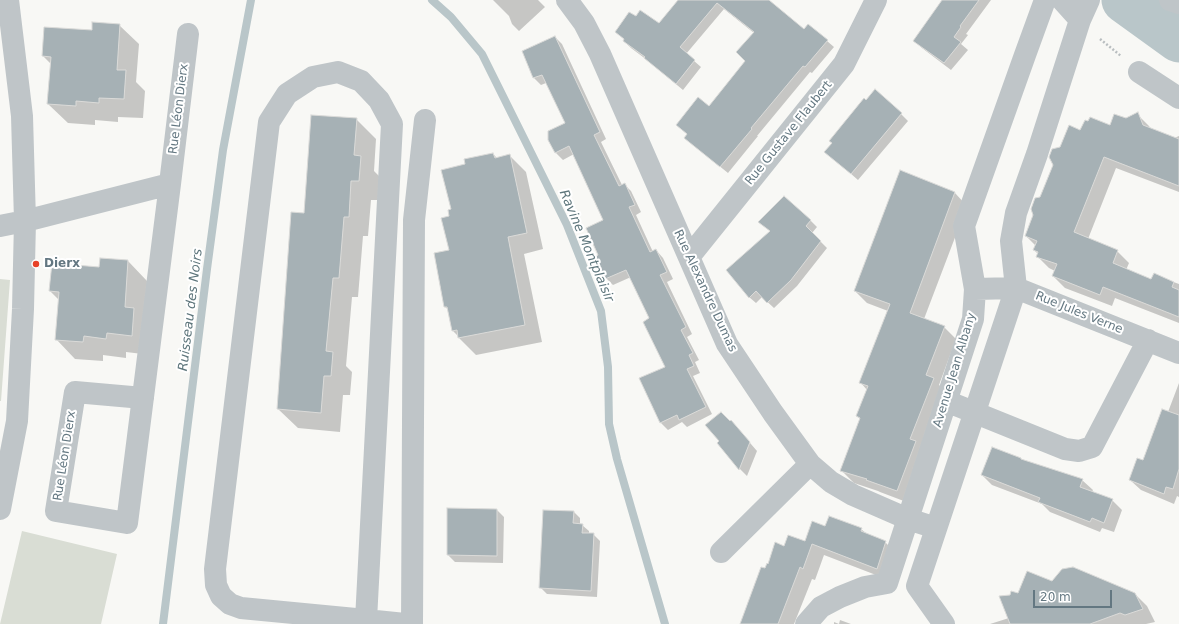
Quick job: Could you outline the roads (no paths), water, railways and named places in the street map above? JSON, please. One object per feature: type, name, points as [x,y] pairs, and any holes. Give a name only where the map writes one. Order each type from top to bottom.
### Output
[{"type":"street","points":[[0,508],[17,421],[23,309],[25,221],[22,116],[8,0]]},
{"type":"street","name":"Rue Alexandre Dumas","points":[[567,0],[584,23],[600,54],[727,344],[773,413],[810,464],[831,482],[853,495],[908,519],[936,528]]},
{"type":"street","name":"Avenue Jean Albany","points":[[806,624],[821,607],[840,597],[865,587],[888,583],[973,319],[975,289],[964,226],[1024,55],[1045,0]]},
{"type":"street","points":[[944,624],[916,586],[1016,288],[1011,241],[1016,213],[1085,9],[1062,0]]},
{"type":"street","points":[[1170,0],[1179,4]]},
{"type":"street","name":"Rue Gustave Flaubert","points":[[689,257],[844,64],[872,1]]},
{"type":"street","name":"Rue Léon Dierx","points":[[143,398],[75,392],[56,511],[127,523],[143,398],[170,184],[188,34]]},
{"type":"street","points":[[366,620],[392,124],[379,100],[361,81],[338,72],[312,77],[287,94],[269,122],[215,569],[216,585],[221,596],[230,604],[241,608],[405,624]]},
{"type":"street","points":[[1140,72],[1179,98]]},
{"type":"street","points":[[412,624],[414,220],[425,120]]},
{"type":"street","points":[[0,226],[170,184]]},
{"type":"street","name":"Rue Jules Verne","points":[[975,289],[1016,288],[1179,353]]},
{"type":"street","points":[[946,401],[1065,449],[1079,451],[1092,446],[1148,340]]},
{"type":"street","points":[[721,552],[810,464]]},
{"type":"waterway","name":"Ruisseau des Noirs","points":[[163,624],[223,150],[251,0]]},
{"type":"waterway","name":"Ravine Montplaisir","points":[[432,0],[451,17],[482,54],[567,225],[601,311],[608,367],[609,424],[617,459],[665,624]]},
{"type":"waterway","points":[[1125,0],[1179,39]]},
{"type":"place","name":"Dierx","points":[[36,264]]}]
